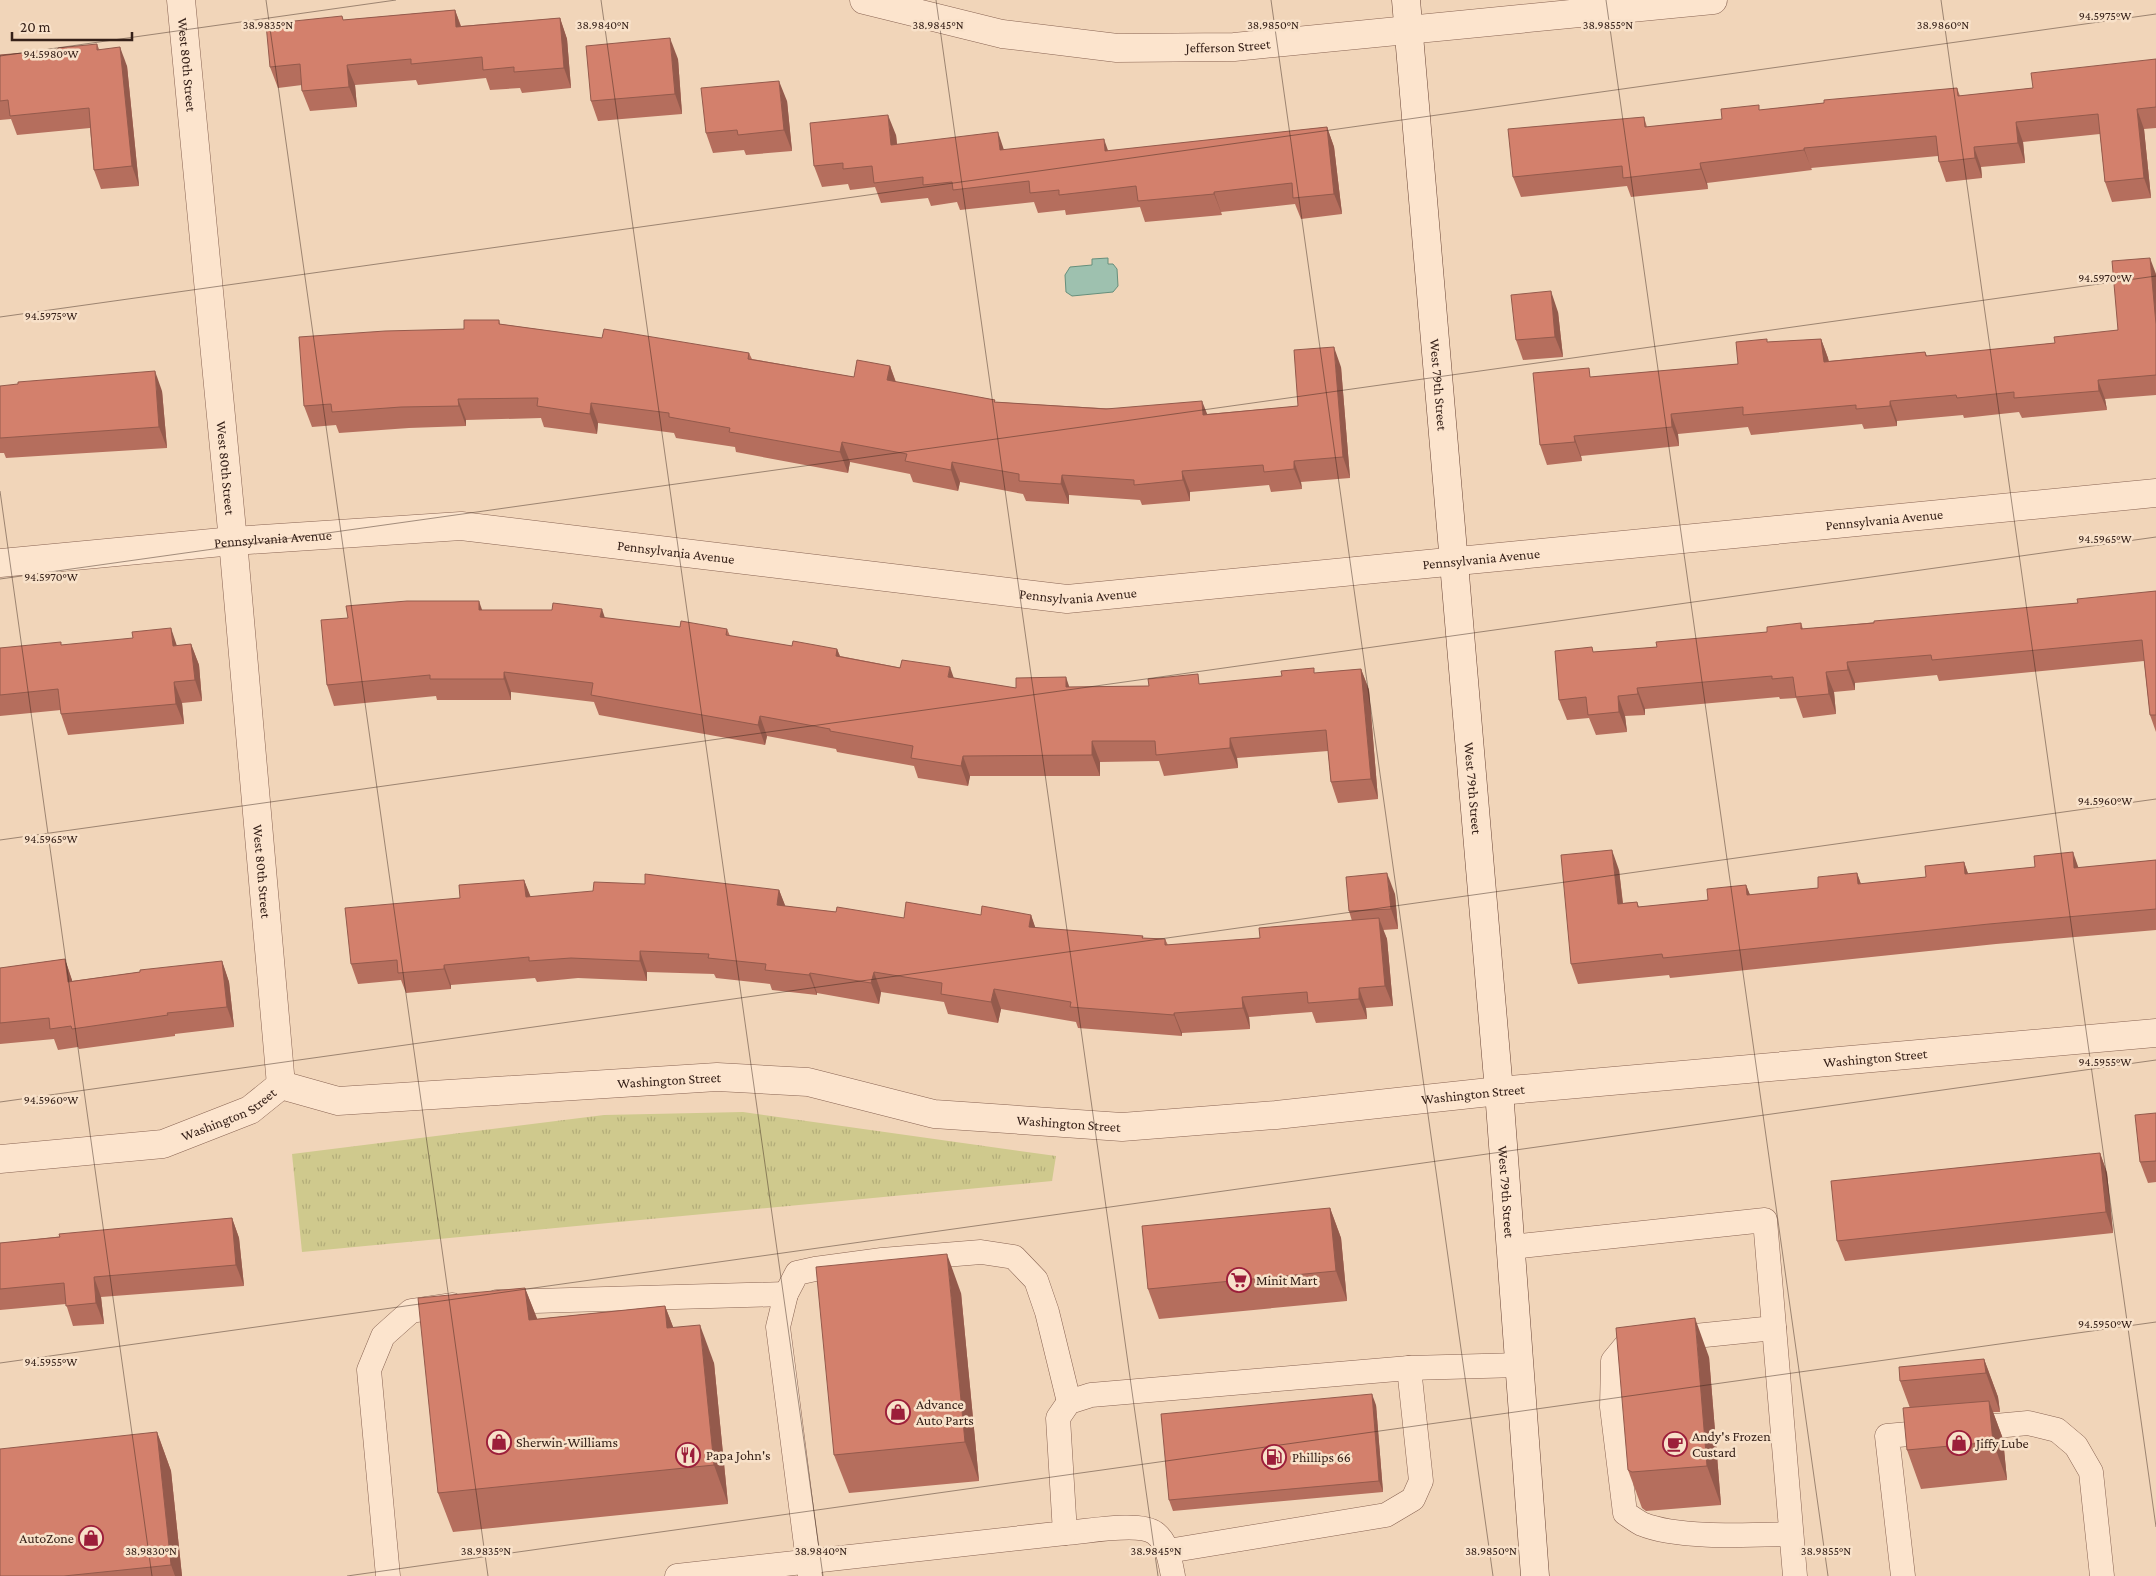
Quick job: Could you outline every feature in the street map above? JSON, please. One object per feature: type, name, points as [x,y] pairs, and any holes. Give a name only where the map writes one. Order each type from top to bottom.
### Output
[{"type":"street","name":"West 80th Street","points":[[181,0],[233,541],[280,1085]]},
{"type":"street","name":"Jefferson Street","points":[[864,0],[1002,34],[1117,48],[1234,47],[1713,0]]},
{"type":"street","name":"West 79th Street","points":[[1406,0],[1499,1091],[1535,1576]]},
{"type":"street","name":"Pennsylvania Avenue","points":[[0,563],[233,541],[461,526],[1067,599],[2156,493]]},
{"type":"street","name":"Washington Street","points":[[0,1159],[164,1144],[250,1110],[280,1085],[338,1101],[717,1077],[808,1082],[934,1114],[1122,1127],[1276,1115],[1499,1091],[2156,1033]]},
{"type":"lane","points":[[1511,1247],[1765,1220],[1795,1576]]},
{"type":"lane","points":[[809,1569],[778,1327],[786,1294],[797,1273],[815,1269],[981,1252],[1014,1257],[1036,1280],[1047,1312],[1069,1402]]},
{"type":"lane","points":[[388,1576],[378,1487],[370,1370],[383,1336],[411,1311],[458,1304],[548,1299],[786,1294]]},
{"type":"lane","points":[[1695,1336],[1774,1328]]},
{"type":"lane","points":[[1662,1339],[1627,1344],[1613,1361],[1612,1406],[1625,1514],[1642,1524],[1670,1530],[1713,1535],[1791,1534]]},
{"type":"lane","points":[[1065,1533],[1058,1418],[1069,1402],[1091,1395],[1409,1368],[1520,1365]]},
{"type":"lane","points":[[1168,1550],[1386,1515],[1413,1499],[1421,1481],[1409,1368]]},
{"type":"lane","points":[[1903,1576],[1887,1436],[2028,1424],[2057,1430],[2076,1446],[2091,1472],[2102,1576]]},
{"type":"lane","points":[[677,1576],[809,1569],[1065,1533],[1139,1528],[1155,1533],[1168,1550],[1173,1576]]},
{"type":"green space","points":[[743,1112],[1056,1156],[1052,1181],[302,1252],[292,1154],[604,1115]]},
{"type":"shaded area","points":[[1108,258],[1108,264],[1113,264],[1117,269],[1118,286],[1113,292],[1072,296],[1066,292],[1065,275],[1070,267],[1092,265],[1092,259]]},
{"type":"building","points":[[455,10],[456,27],[560,18],[564,68],[514,72],[514,67],[483,70],[482,57],[411,64],[411,59],[347,65],[349,87],[302,91],[300,64],[270,67],[266,24],[342,16],[343,20]]},
{"type":"building","points":[[670,38],[675,94],[591,101],[586,46]]},
{"type":"building","points":[[97,44],[97,50],[120,47],[132,166],[94,170],[89,108],[10,116],[8,100],[0,101],[0,55],[58,50],[58,48]]},
{"type":"building","points":[[2156,59],[2156,107],[2137,109],[2144,178],[2105,182],[2098,114],[2016,122],[2018,143],[1974,147],[1975,158],[1939,162],[1936,136],[1804,148],[1804,150],[1700,163],[1701,169],[1623,178],[1622,166],[1513,177],[1508,129],[1644,117],[1645,127],[1722,119],[1721,109],[1759,105],[1759,110],[1824,103],[1824,100],[1957,88],[1958,96],[2033,88],[2031,73]]},
{"type":"building","points":[[779,81],[784,130],[738,135],[737,130],[706,133],[701,88]]},
{"type":"building","points":[[888,115],[891,145],[998,132],[1000,150],[1104,139],[1105,151],[1327,127],[1334,194],[1293,198],[1292,183],[1214,192],[1214,194],[1138,201],[1136,186],[1059,195],[1059,190],[1030,193],[1029,181],[953,190],[952,182],[923,185],[923,177],[874,183],[872,166],[843,169],[843,163],[814,166],[810,123]]},
{"type":"building","points":[[2150,258],[2156,324],[2156,375],[2098,380],[2099,391],[2014,398],[2014,392],[1957,398],[1956,395],[1890,401],[1890,406],[1856,409],[1856,405],[1743,415],[1743,407],[1671,414],[1672,427],[1574,436],[1575,442],[1540,445],[1533,373],[1589,368],[1590,377],[1738,364],[1736,342],[1767,339],[1767,342],[1821,339],[1824,362],[1925,352],[1926,356],[2055,343],[2054,337],[2118,330],[2112,261]]},
{"type":"building","points":[[1551,291],[1555,337],[1516,340],[1511,295]]},
{"type":"building","points":[[464,320],[499,320],[499,324],[602,338],[604,329],[749,353],[748,359],[854,377],[857,360],[890,366],[887,380],[995,400],[994,402],[1106,409],[1202,401],[1203,415],[1298,406],[1294,350],[1334,347],[1343,457],[1294,461],[1294,469],[1264,472],[1263,465],[1182,471],[1183,480],[1134,485],[1134,480],[1062,475],[1061,484],[1019,481],[1019,474],[952,462],[951,470],[905,461],[907,454],[842,442],[840,452],[729,432],[730,428],[669,417],[669,413],[591,403],[590,414],[537,406],[538,398],[458,399],[459,406],[401,407],[332,412],[331,404],[304,406],[299,337],[385,331],[464,329]]},
{"type":"building","points":[[155,371],[159,427],[0,438],[0,386],[18,384],[18,382]]},
{"type":"building","points":[[2156,591],[2156,715],[2150,715],[2142,640],[1932,660],[1931,655],[1847,662],[1848,670],[1826,672],[1829,694],[1796,697],[1793,677],[1772,679],[1772,676],[1637,688],[1638,694],[1618,696],[1619,712],[1588,715],[1586,697],[1559,700],[1555,651],[1592,647],[1593,652],[1657,647],[1656,642],[1767,632],[1767,627],[1801,623],[1801,629],[1874,623],[1874,621],[2078,603],[2077,599]]},
{"type":"building","points":[[407,601],[479,601],[479,610],[552,610],[553,603],[602,609],[600,617],[680,627],[681,621],[727,629],[726,635],[792,646],[793,641],[837,649],[836,656],[900,668],[902,660],[950,667],[948,677],[1016,688],[1016,678],[1066,677],[1066,687],[1149,686],[1148,679],[1198,674],[1199,684],[1282,676],[1281,671],[1314,668],[1314,673],[1361,669],[1371,779],[1331,782],[1326,730],[1230,738],[1230,748],[1156,755],[1155,741],[1092,741],[1092,755],[963,756],[961,766],[911,758],[913,746],[830,731],[830,729],[760,716],[758,725],[591,695],[593,683],[504,672],[504,679],[430,679],[430,675],[327,685],[321,620],[348,618],[346,606]]},
{"type":"building","points":[[171,628],[173,646],[191,644],[195,680],[174,682],[176,704],[61,714],[58,689],[0,695],[0,648],[61,642],[61,645],[133,638],[132,632]]},
{"type":"building","points":[[1612,850],[1618,904],[1637,902],[1638,907],[1708,900],[1707,889],[1746,885],[1747,895],[1818,888],[1818,877],[1857,873],[1858,884],[1926,877],[1925,866],[1964,862],[1965,874],[2035,867],[2034,856],[2073,852],[2074,868],[2156,860],[2156,909],[1989,924],[1663,958],[1662,954],[1571,964],[1561,855]]},
{"type":"building","points":[[1387,873],[1391,909],[1349,911],[1346,877]]},
{"type":"building","points":[[645,874],[779,890],[777,905],[836,912],[837,907],[904,918],[906,902],[981,915],[982,906],[1031,915],[1029,927],[1143,936],[1142,938],[1165,939],[1165,945],[1260,938],[1259,928],[1379,918],[1385,986],[1359,988],[1359,999],[1308,1003],[1307,992],[1242,997],[1243,1008],[1174,1013],[1174,1015],[1070,1007],[1071,1002],[994,989],[991,1002],[941,994],[942,983],[874,972],[871,983],[810,973],[809,975],[765,970],[766,964],[708,958],[709,954],[640,951],[640,961],[571,958],[529,961],[529,957],[444,965],[444,969],[398,973],[397,960],[351,964],[345,908],[460,898],[459,885],[524,880],[526,897],[593,891],[594,882],[645,884]]},
{"type":"building","points":[[65,959],[68,982],[140,972],[140,970],[222,961],[227,1007],[167,1013],[168,1015],[72,1029],[71,1026],[50,1029],[49,1018],[0,1023],[0,968]]},
{"type":"building","points":[[2156,1113],[2156,1161],[2140,1162],[2135,1115]]},
{"type":"building","points":[[2100,1153],[2106,1212],[1837,1241],[1831,1181]]},
{"type":"building","points":[[1330,1208],[1336,1271],[1148,1289],[1142,1226]]},
{"type":"building","points":[[232,1218],[236,1265],[94,1277],[96,1303],[66,1306],[64,1283],[0,1289],[0,1243],[60,1237],[59,1234]]},
{"type":"building","points":[[947,1254],[965,1442],[834,1455],[816,1267]]},
{"type":"building","points":[[525,1288],[529,1320],[665,1306],[667,1328],[700,1325],[714,1465],[438,1493],[418,1298]]},
{"type":"building","points":[[1695,1318],[1707,1466],[1632,1472],[1628,1470],[1616,1328]]},
{"type":"building","points":[[1984,1359],[1986,1373],[1900,1381],[1899,1367]]},
{"type":"building","points":[[1372,1394],[1379,1481],[1169,1500],[1161,1414]]},
{"type":"building","points":[[1989,1401],[1993,1442],[1907,1450],[1903,1408]]},
{"type":"building","name":"AutoZone","points":[[157,1432],[171,1565],[64,1576],[0,1576],[0,1449]]},
{"type":"place","name":"Minit Mart","points":[[1239,1280]]},
{"type":"place","name":"Advance Auto Parts","points":[[898,1412]]},
{"type":"place","name":"Sherwin-Williams","points":[[499,1442]]},
{"type":"place","name":"Jiffy Lube","points":[[1959,1443]]},
{"type":"place","name":"Andy's Frozen Custard","points":[[1675,1444]]},
{"type":"place","name":"Papa John's","points":[[688,1455]]},
{"type":"place","name":"Phillips 66","points":[[1274,1457]]},
{"type":"place","name":"AutoZone","points":[[91,1538]]}]
